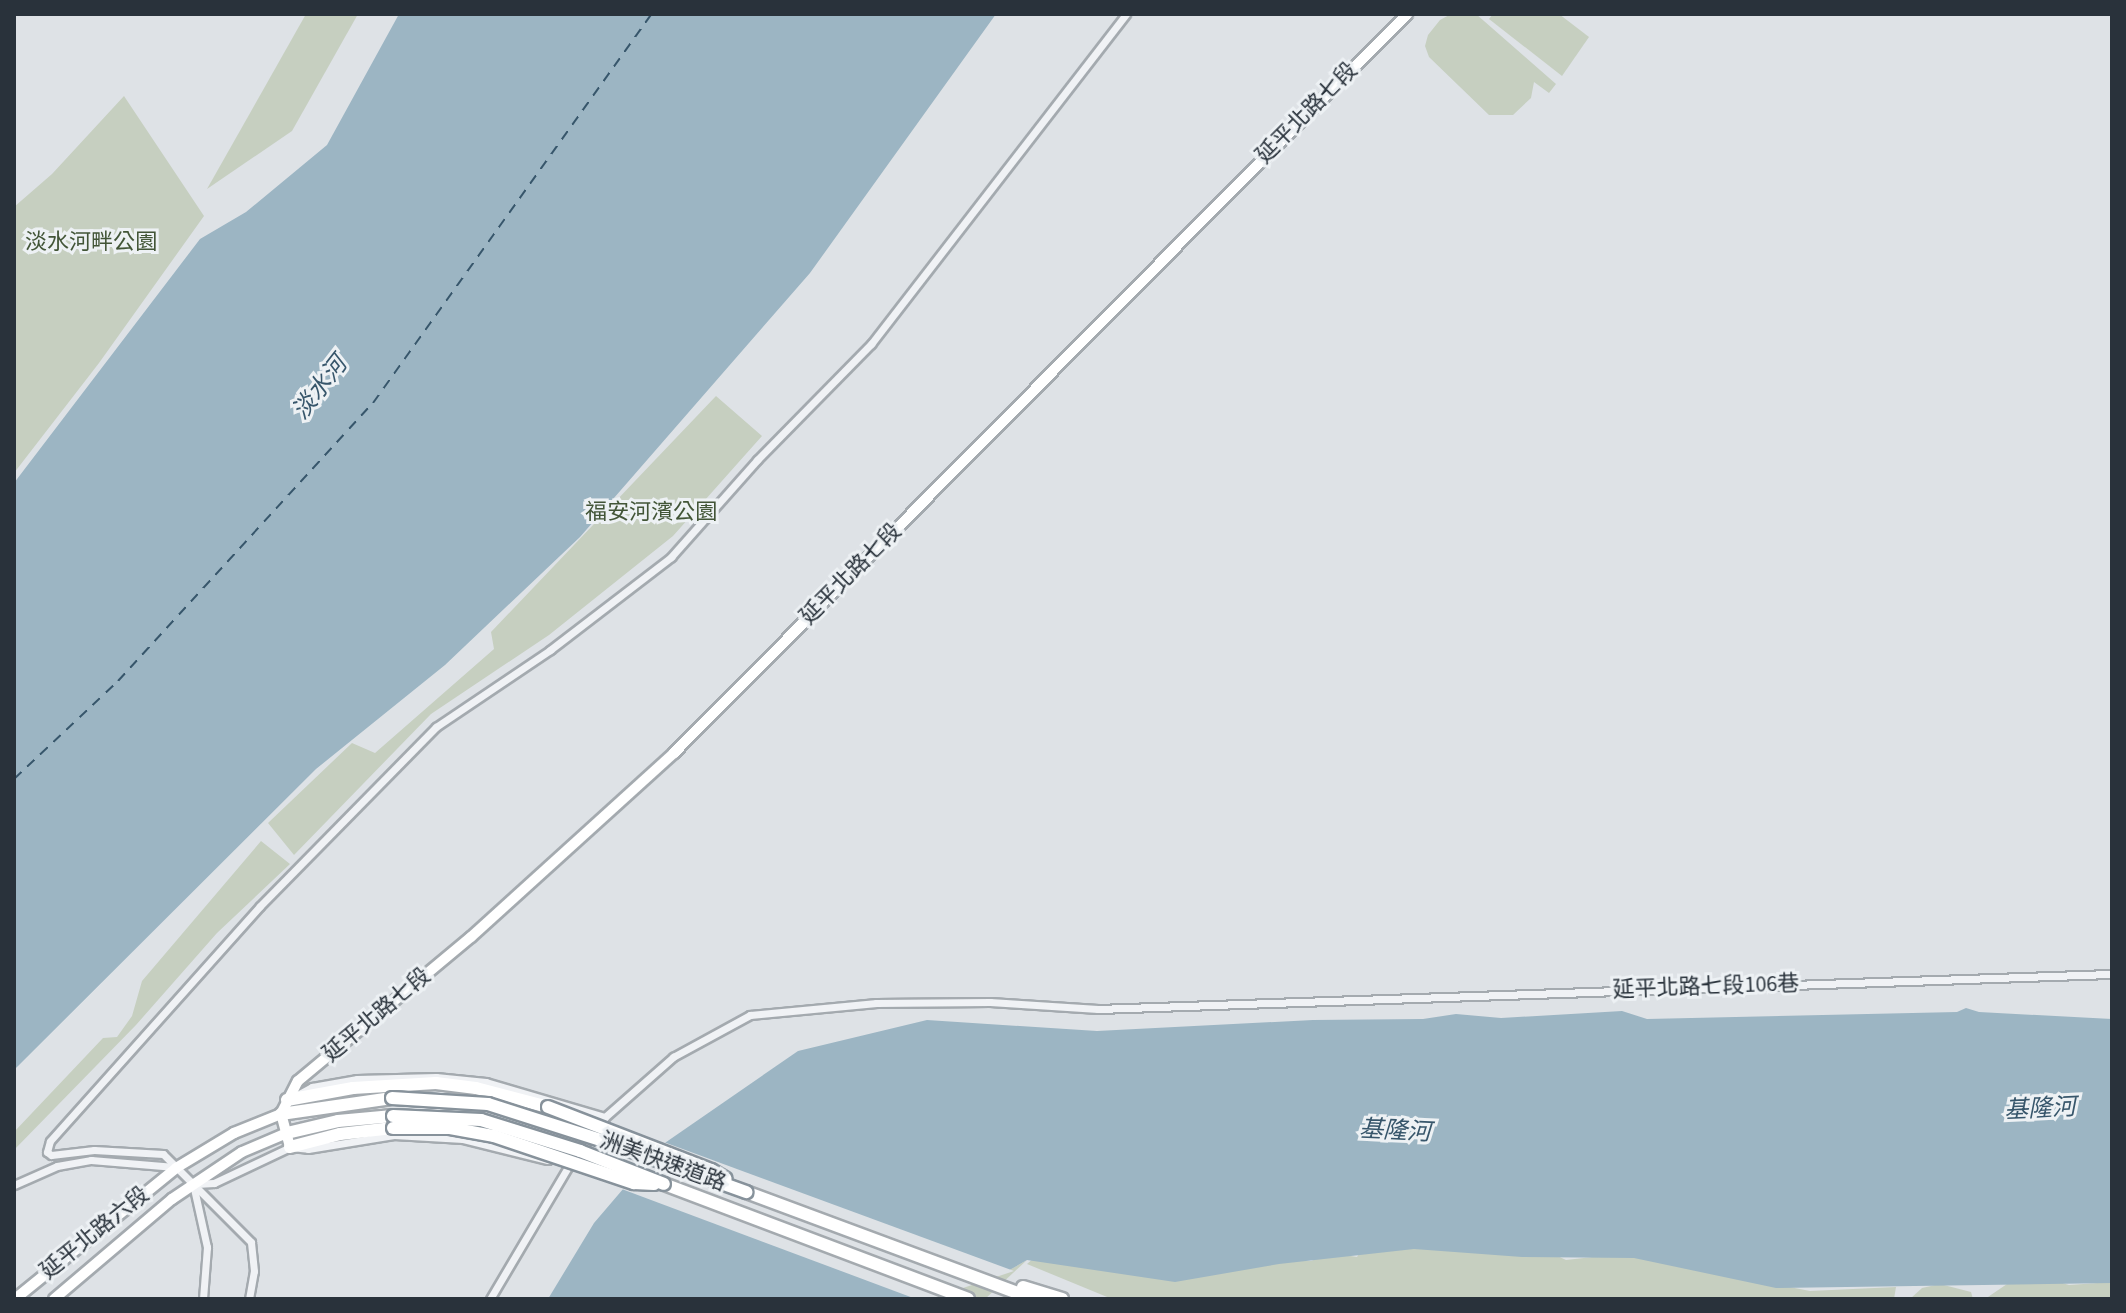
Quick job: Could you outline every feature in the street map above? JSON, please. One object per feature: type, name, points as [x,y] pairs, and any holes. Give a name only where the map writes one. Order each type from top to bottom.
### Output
[{"type":"highway","points":[[287,1100],[391,1084],[436,1083],[524,1098],[711,1170],[746,1192]]},
{"type":"highway","name":"洲美快速道路","points":[[281,1114],[392,1098],[488,1104],[597,1138],[1033,1299]]},
{"type":"highway","points":[[287,1133],[338,1121],[393,1122]]},
{"type":"highway","points":[[290,1147],[393,1122]]},
{"type":"highway","name":"洲美快速道路","points":[[393,1122],[494,1136],[634,1183],[664,1184],[962,1297]]},
{"type":"highway","points":[[916,1256],[1062,1299]]},
{"type":"street","points":[[249,1299],[254,1271],[251,1242],[163,1154],[94,1150],[51,1155],[47,1148],[214,956],[436,727],[586,625],[671,557],[775,440],[871,344],[1126,14]]},
{"type":"street","name":"延平北路七段","points":[[281,1114],[287,1100],[307,1074],[471,937],[674,753],[1407,14]]},
{"type":"street","name":"延平北路七段106巷","points":[[490,1299],[568,1167],[605,1117],[673,1057],[750,1015],[876,1003],[990,1002],[1098,1009],[2112,974]]},
{"type":"street","points":[[287,1100],[312,1087],[357,1079],[436,1077],[486,1082],[605,1117]]},
{"type":"street","points":[[14,1185],[57,1166],[91,1160],[176,1168],[234,1133],[281,1114],[290,1147]]},
{"type":"street","points":[[193,1184],[242,1152],[287,1133]]},
{"type":"street","points":[[193,1184],[214,1183],[290,1147],[308,1149],[363,1137],[433,1135],[496,1144],[568,1167]]},
{"type":"street","name":"延平北路六段","points":[[15,1299],[176,1168]]},
{"type":"street","points":[[193,1184],[207,1247],[203,1299]]},
{"type":"street","name":"延平北路六段","points":[[54,1299],[193,1184]]},
{"type":"green space","points":[[306,14],[358,14],[292,131],[207,189]]},
{"type":"green space","points":[[1451,14],[1476,14],[1556,84],[1549,93],[1534,82],[1531,98],[1513,115],[1489,115],[1429,57],[1425,46],[1428,35],[1440,20]]},
{"type":"green space","points":[[1493,14],[1559,14],[1589,37],[1562,76],[1489,19]]},
{"type":"green space","name":"淡水河畔公園","points":[[124,96],[204,216],[99,363],[14,473],[14,207],[52,174]]},
{"type":"green space","name":"福安河濱公園","points":[[716,396],[762,436],[673,536],[549,635],[431,714],[294,855],[268,823],[352,743],[375,753],[494,649],[491,632]]},
{"type":"green space","points":[[261,841],[290,864],[217,933],[136,1025],[14,1150],[14,1132],[103,1038],[117,1037],[132,1016],[142,981]]},
{"type":"green space","points":[[1364,1246],[1551,1253],[1566,1260],[1619,1254],[1810,1291],[1896,1287],[1894,1299],[1112,1299],[1027,1264],[1036,1256],[1311,1261],[1332,1253],[1357,1257]]},
{"type":"green space","points":[[1027,1260],[985,1299],[921,1299],[1006,1272]]},
{"type":"green space","points":[[2049,1279],[2069,1285],[2112,1282],[2112,1299],[1985,1299],[2007,1284],[2041,1284]]},
{"type":"green space","points":[[1940,1284],[1971,1292],[1973,1299],[1910,1299],[1922,1288]]},
{"type":"water","name":"淡水河","points":[[399,14],[996,14],[810,273],[580,537],[445,665],[316,769],[14,1070],[14,483],[200,239],[246,212],[327,145]]},
{"type":"water","name":"基隆河","points":[[1966,1008],[1979,1012],[2112,1019],[2112,1283],[1776,1288],[1634,1258],[1522,1257],[1414,1249],[1279,1264],[1175,1282],[1027,1260],[1006,1272],[921,1299],[548,1299],[594,1223],[659,1147],[798,1051],[927,1020],[1097,1031],[1313,1020],[1423,1019],[1456,1014],[1501,1018],[1622,1011],[1647,1019],[1957,1012]]},
{"type":"pier","points":[[661,1141],[1014,1271],[930,1299],[916,1299],[619,1188]]},
{"type":"ferry route","points":[[14,779],[118,681],[373,403],[651,14]]}]
